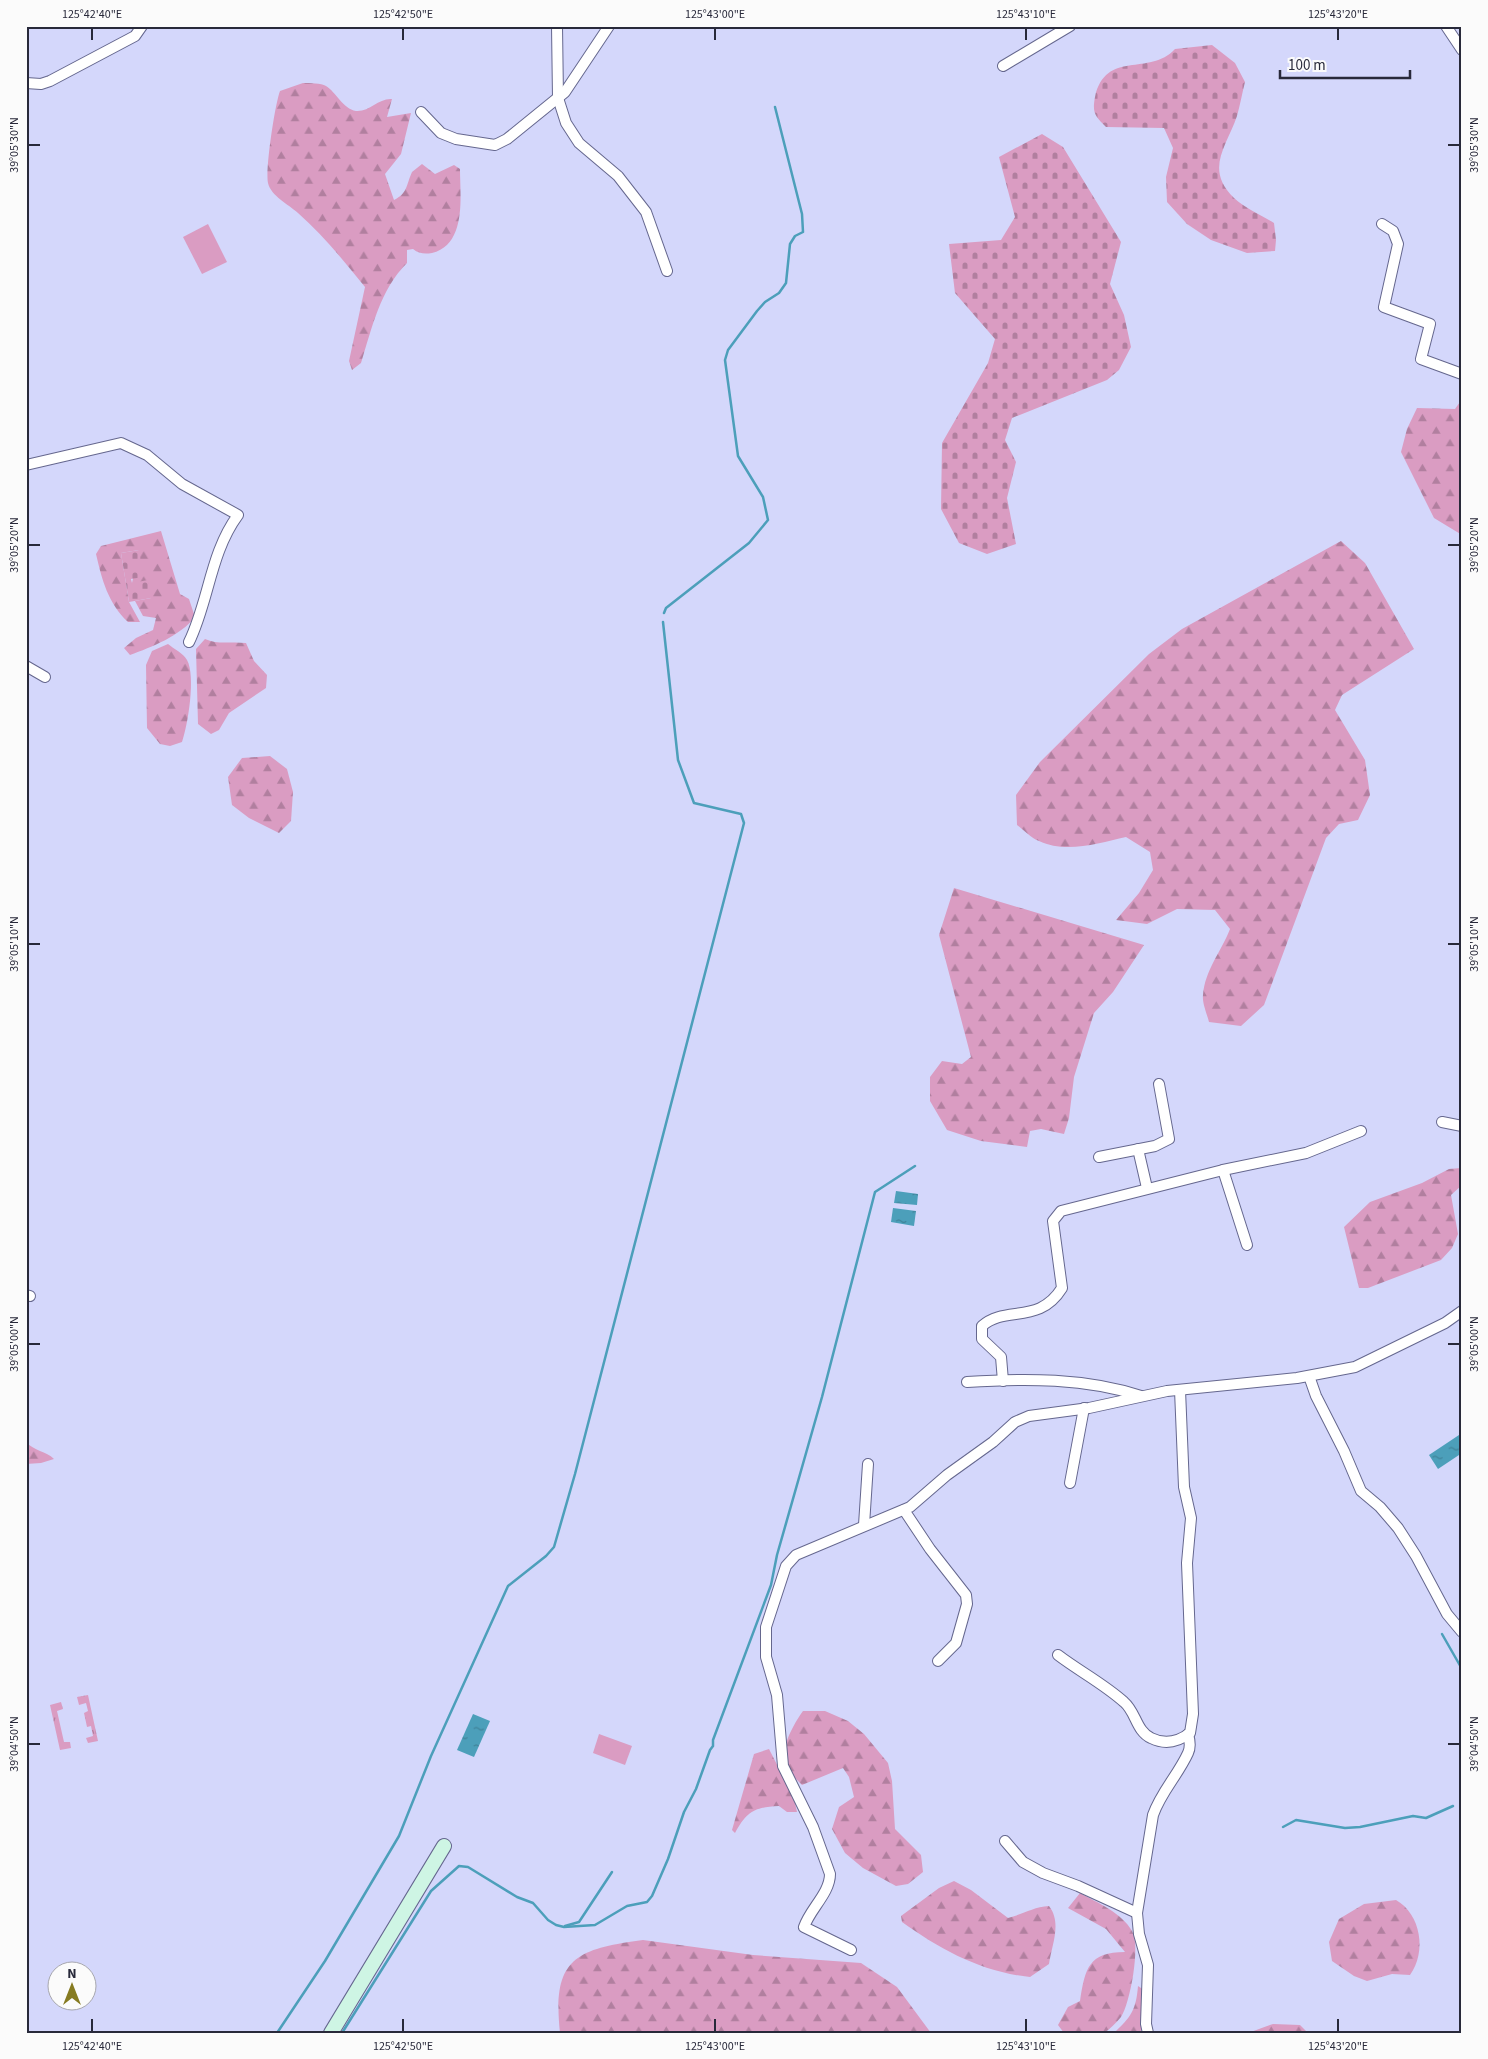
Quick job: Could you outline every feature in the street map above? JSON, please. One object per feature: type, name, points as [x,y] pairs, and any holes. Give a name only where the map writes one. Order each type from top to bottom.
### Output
[{"type":"main road","points":[[331,2033],[444,1846]]},
{"type":"street","points":[[26,83],[41,84],[50,81],[135,36],[142,26]]},
{"type":"street","points":[[557,26],[558,98],[566,123],[579,143],[618,176],[646,212],[667,271]]},
{"type":"street","points":[[421,112],[441,132],[449,136],[477,144],[495,146],[507,139],[558,98],[576,78],[609,26]]},
{"type":"street","points":[[1003,66],[1070,26]]},
{"type":"street","points":[[1446,26],[1462,50]]},
{"type":"street","points":[[1382,224],[1393,231],[1398,244],[1384,307],[1430,324],[1421,359],[1462,374]]},
{"type":"street","points":[[26,465],[121,443],[136,448],[182,484],[238,515],[218,550],[196,626],[189,642]]},
{"type":"street","points":[[26,666],[45,677]]},
{"type":"street","points":[[1099,1157],[1155,1146],[1169,1139],[1159,1084]]},
{"type":"street","points":[[1442,1122],[1462,1126]]},
{"type":"street","points":[[1003,1381],[1001,1357],[982,1340],[982,1326],[998,1319],[1046,1306],[1056,1297],[1062,1288],[1053,1228],[1056,1214],[1061,1210],[1223,1170],[1306,1153],[1362,1131]]},
{"type":"street","points":[[1138,1149],[1147,1188]]},
{"type":"street","points":[[1223,1170],[1247,1245]]},
{"type":"street","points":[[850,1950],[804,1927],[806,1918],[830,1882],[830,1874],[812,1827],[783,1766],[777,1695],[766,1657],[764,1642],[766,1627],[786,1566],[796,1555],[864,1525],[904,1510],[921,1500],[947,1475],[993,1442],[1015,1422],[1048,1413],[1142,1396],[1309,1376],[1355,1367],[1445,1323],[1462,1311]]},
{"type":"street","points":[[1309,1376],[1316,1396],[1344,1451],[1361,1491],[1380,1507],[1398,1528],[1416,1556],[1447,1614],[1462,1632]]},
{"type":"street","points":[[967,1382],[1032,1380],[1112,1387],[1142,1396]]},
{"type":"street","points":[[1058,1656],[1124,1702],[1134,1714],[1145,1735],[1153,1740],[1172,1742],[1188,1734],[1192,1726],[1193,1714],[1187,1563],[1191,1518],[1184,1487],[1180,1390]]},
{"type":"street","points":[[1070,1483],[1084,1408]]},
{"type":"street","points":[[864,1525],[868,1464]]},
{"type":"street","points":[[904,1510],[930,1549],[966,1596],[967,1604],[956,1642],[938,1661]]},
{"type":"street","points":[[1148,2033],[1148,1965],[1139,1934],[1137,1913],[1153,1815],[1159,1799],[1188,1753],[1190,1741],[1188,1734]]},
{"type":"street","points":[[1005,1840],[1023,1862],[1043,1873],[1137,1913]]},
{"type":"green space","points":[[1212,45],[1235,63],[1245,82],[1237,116],[1220,157],[1220,177],[1225,187],[1238,202],[1274,223],[1275,251],[1247,253],[1211,240],[1187,224],[1167,202],[1166,177],[1173,148],[1164,128],[1106,127],[1095,114],[1095,97],[1101,82],[1108,73],[1118,68],[1153,62],[1165,57],[1175,49]]},
{"type":"green space","points":[[303,83],[326,86],[351,110],[361,111],[387,99],[392,99],[387,117],[411,113],[401,154],[385,174],[394,200],[406,188],[412,172],[422,164],[435,174],[454,165],[460,169],[459,218],[451,240],[443,248],[432,253],[422,253],[413,249],[407,250],[407,263],[383,297],[361,363],[352,370],[349,361],[365,287],[325,239],[298,213],[276,196],[268,183],[271,137],[280,91]]},
{"type":"green space","points":[[1042,134],[1063,147],[1121,242],[1110,284],[1124,315],[1131,347],[1119,370],[1107,380],[1012,418],[1005,440],[1016,462],[1007,498],[1016,544],[987,554],[959,543],[941,509],[942,443],[988,363],[995,339],[955,293],[949,244],[1001,240],[1015,217],[999,157]]},
{"type":"green space","points":[[208,224],[227,262],[202,274],[183,237]]},
{"type":"green space","points":[[1462,399],[1462,535],[1434,518],[1401,452],[1407,429],[1417,408],[1455,409]]},
{"type":"green space","points":[[161,531],[180,594],[189,599],[195,617],[174,635],[130,655],[124,648],[136,638],[153,630],[156,618],[143,616],[135,601],[151,598],[132,583],[139,550],[121,553],[129,602],[140,622],[128,622],[115,607],[103,582],[96,554],[101,546]]},
{"type":"green space","points":[[1341,541],[1365,563],[1414,649],[1342,695],[1335,710],[1365,760],[1370,795],[1358,820],[1339,824],[1326,838],[1264,1005],[1241,1026],[1209,1022],[1203,1001],[1204,986],[1210,969],[1230,929],[1215,910],[1177,909],[1147,924],[1116,920],[1139,893],[1153,870],[1150,852],[1126,837],[1071,847],[1049,845],[1039,841],[1017,825],[1016,795],[1040,762],[1149,654],[1182,629]]},
{"type":"green space","points":[[139,550],[143,577],[131,579],[132,583],[148,580],[151,598],[129,602],[121,553]]},
{"type":"green space","points":[[205,639],[220,642],[246,643],[254,661],[267,675],[266,688],[229,713],[219,730],[211,734],[198,724],[196,649]]},
{"type":"green space","points":[[168,644],[187,660],[191,677],[189,713],[182,742],[170,746],[160,744],[147,728],[146,665],[152,651]]},
{"type":"green space","points":[[270,756],[287,769],[293,792],[291,821],[279,833],[249,818],[232,805],[228,777],[242,758]]},
{"type":"green space","points":[[954,888],[1144,945],[1113,992],[1094,1013],[1074,1077],[1069,1118],[1064,1134],[1041,1129],[1030,1131],[1027,1147],[981,1141],[947,1130],[930,1101],[930,1077],[942,1061],[962,1064],[971,1057],[939,935]]},
{"type":"green space","points":[[1461,1168],[1462,1185],[1451,1195],[1458,1234],[1452,1248],[1441,1260],[1368,1288],[1359,1288],[1344,1227],[1370,1202],[1422,1183],[1449,1169]]},
{"type":"green space","points":[[26,1442],[54,1459],[41,1463],[26,1464]]},
{"type":"green space","points":[[88,1695],[98,1741],[88,1743],[86,1738],[93,1736],[91,1726],[87,1727],[84,1713],[88,1711],[86,1703],[79,1705],[77,1697]]},
{"type":"green space","points":[[61,1702],[63,1709],[57,1711],[64,1742],[70,1742],[71,1748],[60,1750],[50,1705]]},
{"type":"green space","points":[[803,1711],[825,1711],[848,1721],[864,1734],[888,1763],[892,1781],[895,1829],[921,1855],[923,1872],[908,1884],[896,1886],[863,1868],[845,1853],[832,1829],[839,1807],[854,1797],[849,1777],[843,1768],[802,1785],[789,1770],[784,1759],[785,1747],[793,1727]]},
{"type":"green space","points":[[599,1734],[632,1746],[625,1765],[593,1753]]},
{"type":"green space","points":[[769,1749],[794,1798],[797,1812],[787,1812],[779,1806],[758,1809],[748,1815],[735,1833],[732,1830],[754,1754]]},
{"type":"green space","points":[[954,1881],[971,1890],[1008,1918],[1049,1906],[1055,1919],[1056,1927],[1049,1964],[1030,1977],[995,1970],[979,1965],[947,1950],[902,1922],[901,1916],[939,1888]]},
{"type":"green space","points":[[1080,1893],[1109,1909],[1122,1919],[1132,1931],[1134,1938],[1135,1961],[1128,2000],[1121,2017],[1104,2033],[1064,2033],[1058,2025],[1068,2007],[1080,2001],[1084,1979],[1091,1964],[1103,1955],[1125,1952],[1106,1929],[1068,1908]]},
{"type":"green space","points":[[1396,1900],[1411,1914],[1419,1934],[1418,1956],[1410,1975],[1392,1974],[1367,1981],[1354,1976],[1332,1961],[1329,1942],[1339,1919],[1364,1904]]},
{"type":"green space","points":[[643,1940],[753,1955],[861,1963],[897,1987],[931,2033],[560,2033],[558,2008],[560,1989],[565,1973],[573,1962],[585,1954],[600,1948]]},
{"type":"green space","points":[[1138,1986],[1144,1990],[1143,2025],[1140,2033],[1114,2033],[1132,2012]]},
{"type":"green space","points":[[1273,2024],[1300,2025],[1308,2033],[1248,2033]]},
{"type":"water","points":[[896,1191],[918,1194],[917,1205],[894,1203]]},
{"type":"water","points":[[893,1208],[916,1211],[914,1226],[891,1222]]},
{"type":"water","points":[[1462,1433],[1462,1453],[1438,1469],[1429,1455]]},
{"type":"water","points":[[473,1714],[490,1721],[474,1757],[457,1750]]},
{"type":"waterway","points":[[664,613],[666,608],[749,543],[768,520],[763,497],[738,456],[725,360],[728,350],[757,311],[765,302],[779,293],[786,283],[790,244],[795,236],[803,232],[802,214],[775,107]]},
{"type":"waterway","points":[[277,2033],[325,1961],[399,1836],[431,1756],[508,1586],[546,1556],[554,1547],[575,1474],[744,823],[741,814],[694,803],[678,760],[663,622]]},
{"type":"waterway","points":[[342,2033],[431,1891],[459,1866],[468,1867],[517,1897],[533,1903],[548,1920],[564,1927],[595,1925],[627,1906],[647,1902],[652,1896],[668,1859],[684,1812],[696,1789],[713,1746],[713,1740],[771,1585],[777,1555],[822,1397],[875,1192],[915,1166]]},
{"type":"waterway","points":[[1442,1634],[1462,1669]]},
{"type":"waterway","points":[[1283,1827],[1296,1820],[1345,1828],[1360,1827],[1413,1816],[1426,1818],[1453,1806]]},
{"type":"waterway","points":[[565,1926],[579,1922],[612,1872]]}]
